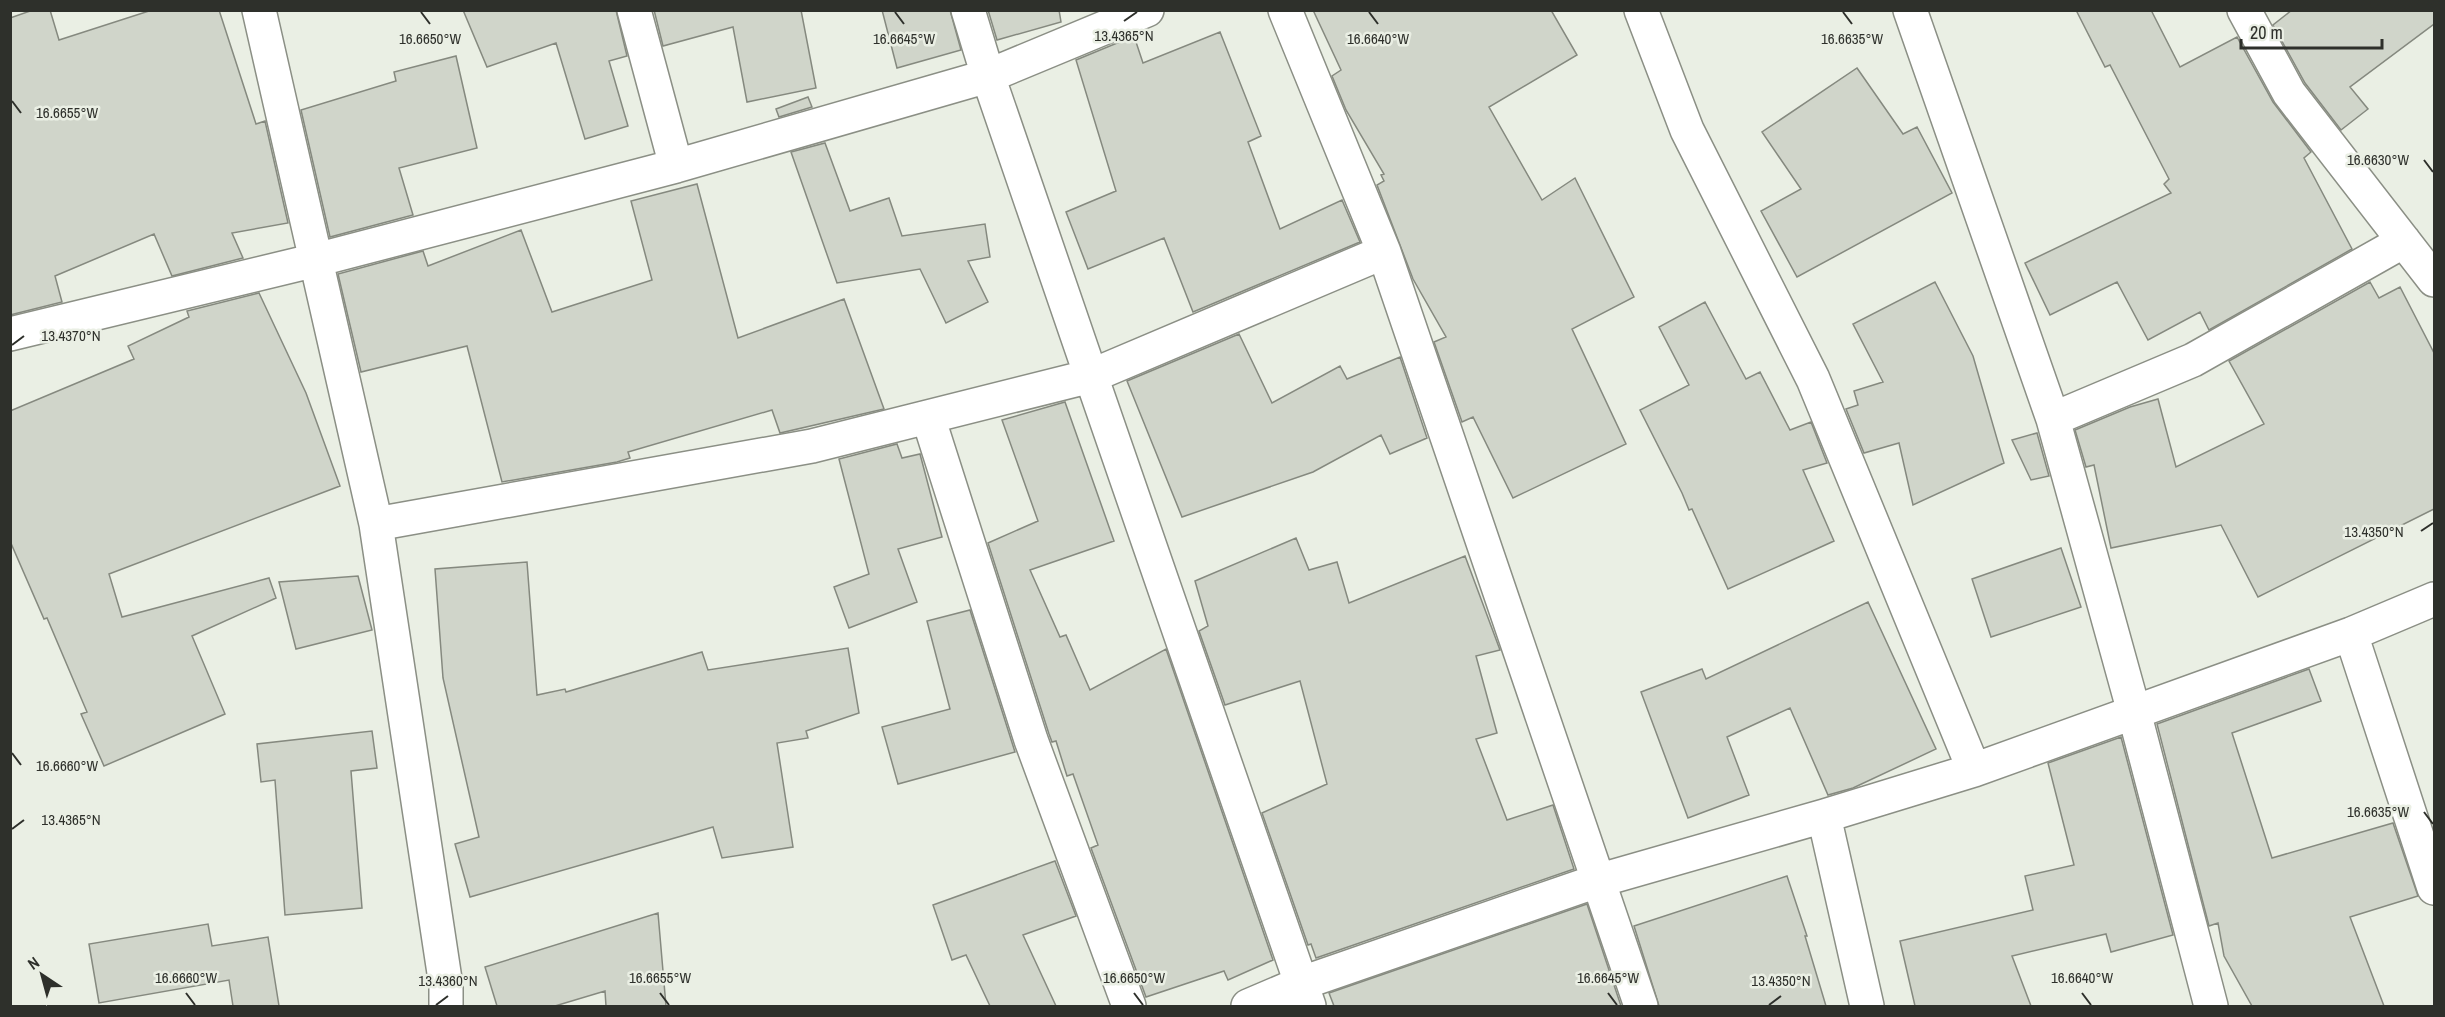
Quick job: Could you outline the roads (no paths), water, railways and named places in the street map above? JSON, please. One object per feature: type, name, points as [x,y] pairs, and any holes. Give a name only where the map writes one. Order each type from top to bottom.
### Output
[{"type":"street","points":[[259,10],[376,524],[444,975],[446,1006]]},
{"type":"street","points":[[634,10],[676,165]]},
{"type":"street","points":[[968,10],[988,76],[1306,995]]},
{"type":"street","points":[[10,333],[316,260],[676,165],[988,76],[1147,10]]},
{"type":"street","points":[[1285,10],[1384,252],[1641,1006]]},
{"type":"street","points":[[1641,10],[1687,130],[1813,379],[1974,770]]},
{"type":"street","points":[[1910,10],[2053,419],[2134,712],[2211,1006]]},
{"type":"street","points":[[2244,10],[2289,93],[2434,280]]},
{"type":"street","points":[[2053,419],[2193,360],[2404,242]]},
{"type":"street","points":[[376,524],[812,446],[1091,376],[1384,252]]},
{"type":"street","points":[[928,417],[1031,740],[1129,1006]]},
{"type":"street","points":[[1248,1006],[1306,995],[1598,881],[1974,770],[2351,634],[2434,599]]},
{"type":"street","points":[[2351,634],[2434,888]]},
{"type":"street","points":[[1824,816],[1867,1006]]}]
